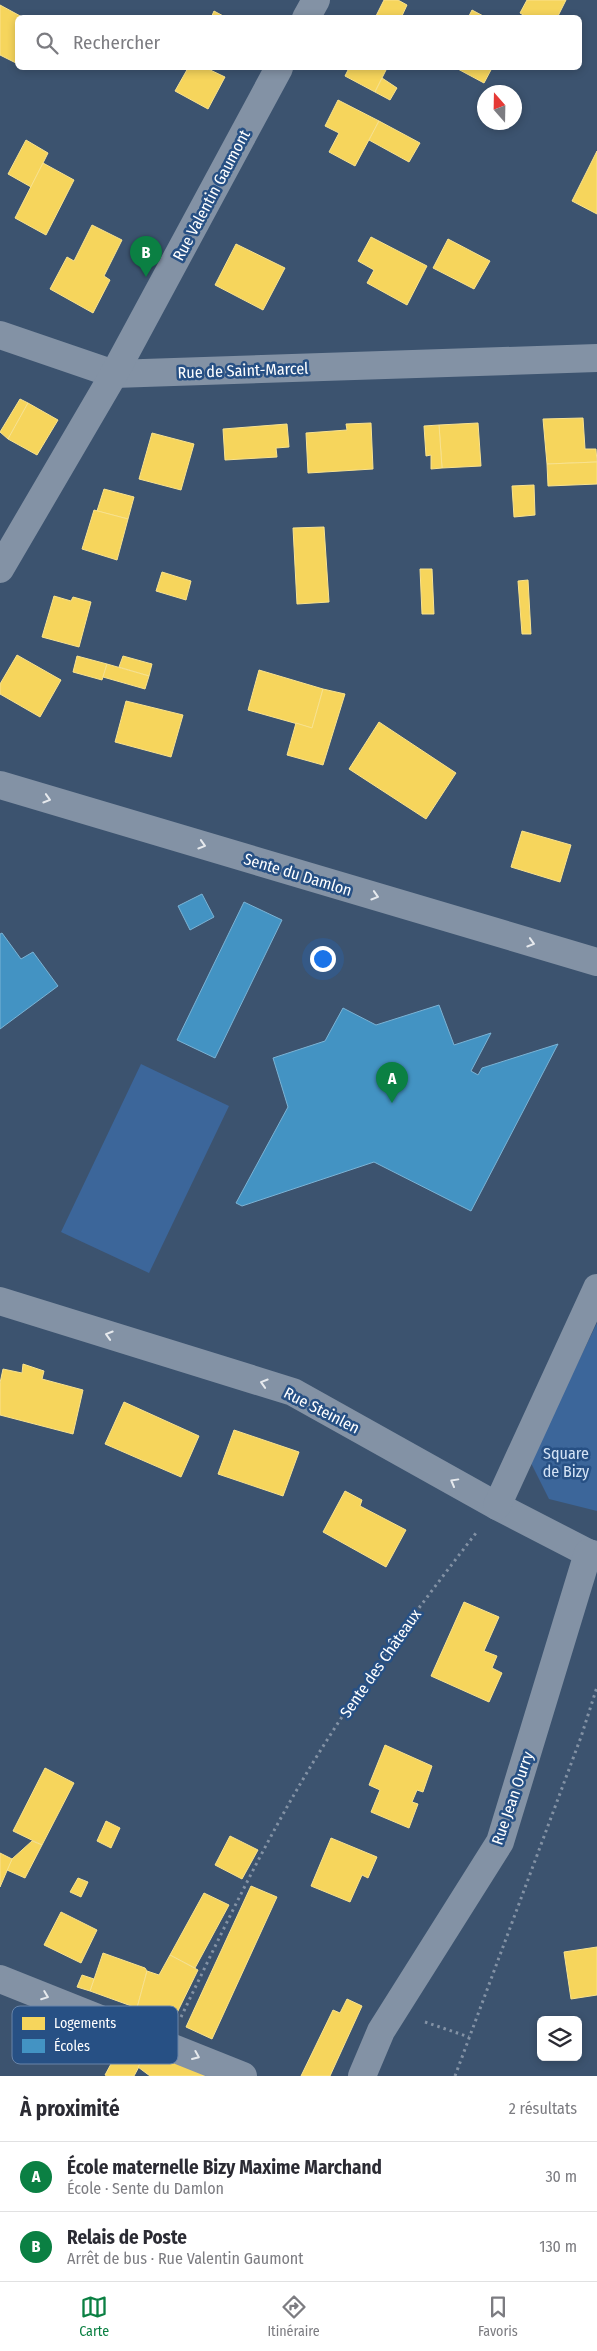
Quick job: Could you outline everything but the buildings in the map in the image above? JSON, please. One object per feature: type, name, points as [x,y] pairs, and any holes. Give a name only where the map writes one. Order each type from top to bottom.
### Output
[{"type":"street","points":[[308,15],[316,0]]},
{"type":"street","name":"Rue Valentin Gaumont","points":[[114,374],[278,70]]},
{"type":"street","points":[[0,335],[114,374],[0,569]]},
{"type":"street","name":"Rue de Saint-Marcel","points":[[114,374],[597,358]]},
{"type":"street","name":"Sente du Damlon","points":[[0,785],[597,962]]},
{"type":"street","points":[[497,1506],[597,1288]]},
{"type":"street","name":"Rue Steinlen","points":[[0,1301],[293,1392],[497,1506],[592,1554]]},
{"type":"street","name":"Rue Jean Ourry","points":[[362,2076],[381,2031],[500,1842],[592,1554]]},
{"type":"street","points":[[0,1978],[71,2006]]},
{"type":"street","points":[[178,2049],[244,2076]]},
{"type":"path","name":"Sente des Châteaux","points":[[178,2022],[268,1843],[321,1749],[402,1628],[497,1506]]},
{"type":"path","points":[[455,2076],[567,1774],[597,1687]]},
{"type":"path","points":[[424,2022],[469,2038]]},
{"type":"green space","points":[[141,1064],[229,1106],[149,1273],[61,1232]]},
{"type":"green space","name":"Square de Bizy","points":[[597,1323],[597,1511],[549,1499],[530,1461]]},
{"type":"place","name":"Relais de Poste","points":[[146,277]]},
{"type":"place","name":"École maternelle Bizy Maxime Marchand","points":[[392,1103]]}]
